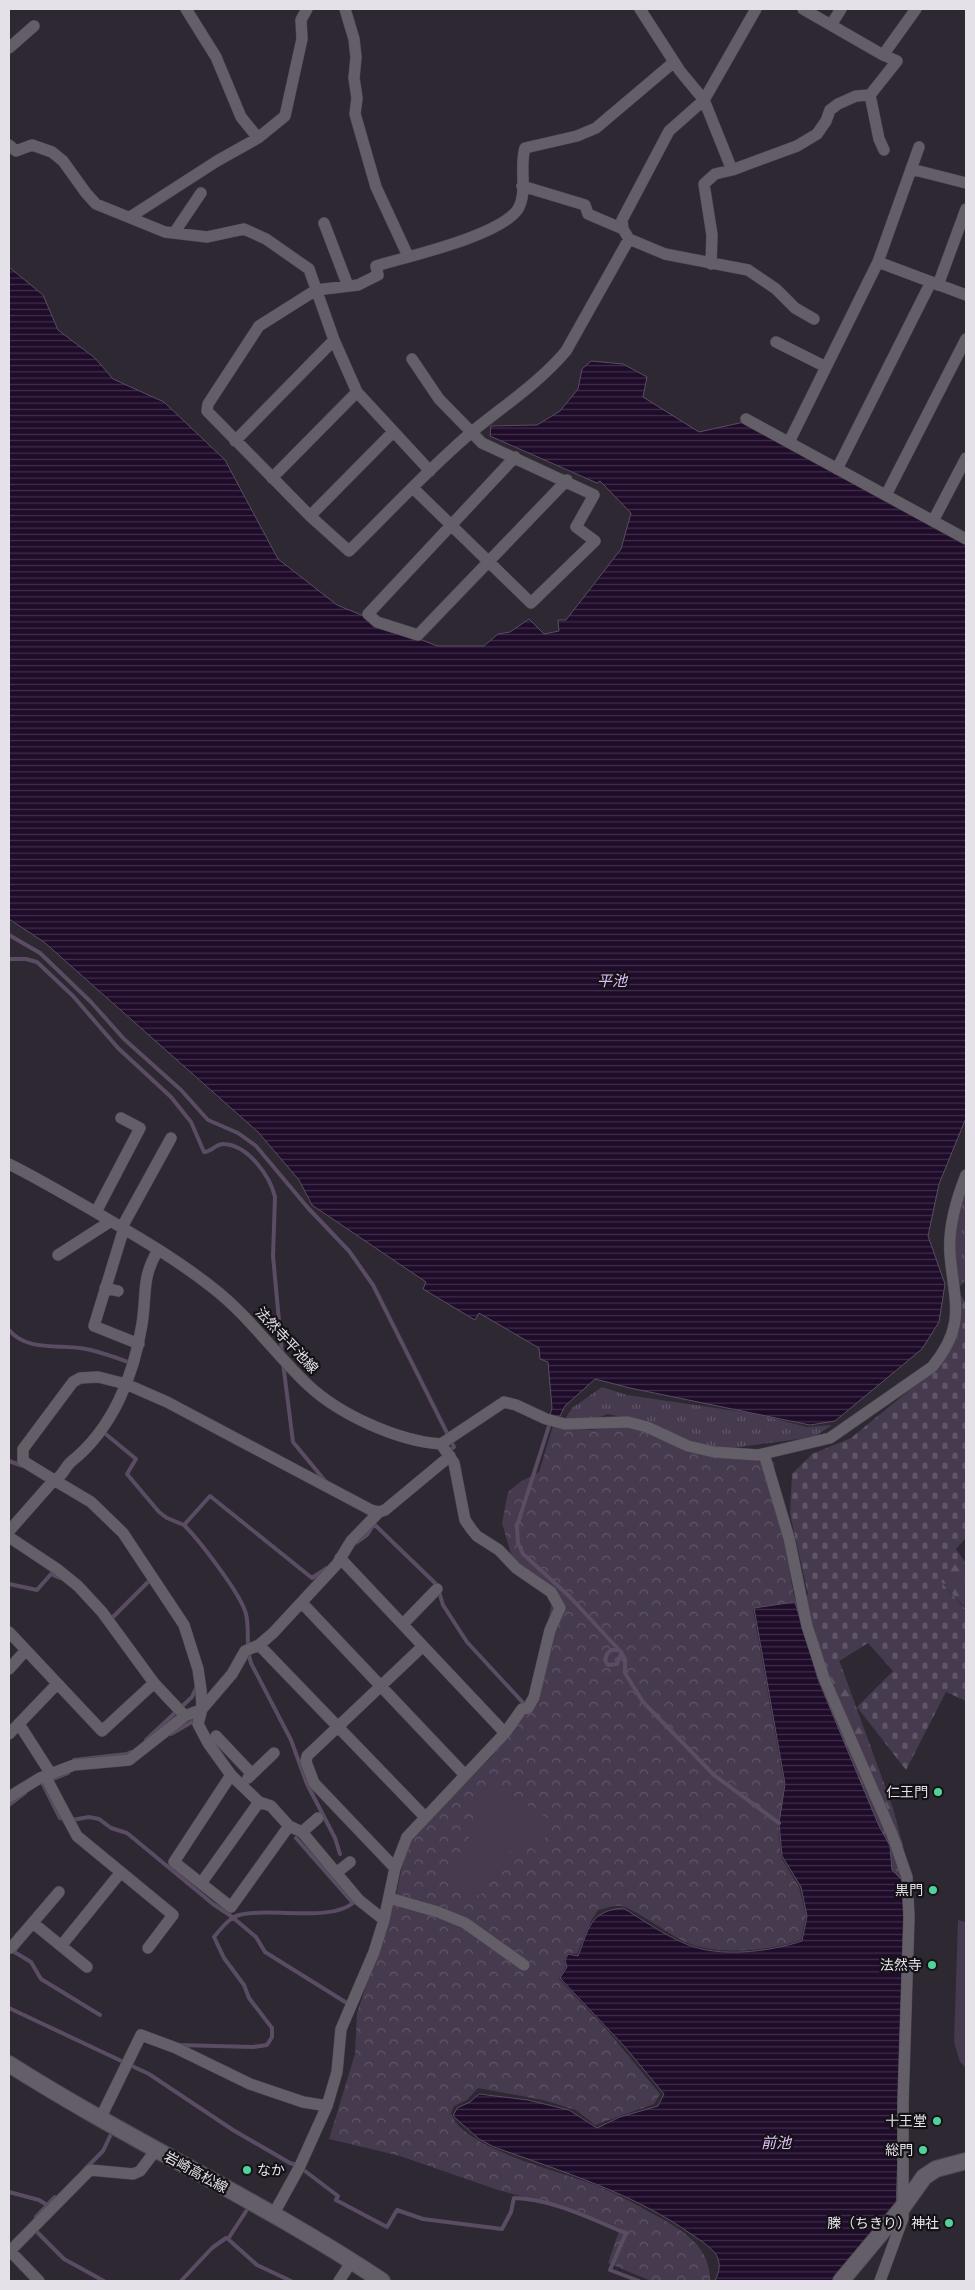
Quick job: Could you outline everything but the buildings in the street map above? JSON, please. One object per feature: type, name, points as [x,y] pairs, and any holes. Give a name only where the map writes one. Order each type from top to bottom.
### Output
[{"type":"main road","name":"岩崎高松線","points":[[9,2064],[100,2119],[273,2215],[352,2261],[382,2281]]},
{"type":"main road","points":[[841,2281],[902,2208],[924,2177],[936,2169],[966,2162]]},
{"type":"street","points":[[186,9],[216,57],[241,117],[258,138]]},
{"type":"street","points":[[130,217],[217,161],[258,138],[285,116],[302,39],[300,20],[307,9]]},
{"type":"street","points":[[345,9],[354,39],[356,57],[354,78],[357,98],[355,114],[376,187],[408,256]]},
{"type":"street","points":[[640,9],[674,62],[704,100],[732,170]]},
{"type":"street","points":[[674,62],[596,128],[577,136],[525,148],[521,200],[518,209],[507,219],[482,234],[376,266],[378,275],[358,285],[316,290],[259,326],[208,404],[207,411],[310,516],[349,551],[472,432],[553,366],[566,351],[626,234],[622,220],[669,131],[704,100],[756,9]]},
{"type":"street","points":[[803,9],[896,61],[870,96],[879,139],[884,150]]},
{"type":"street","points":[[831,25],[841,9]]},
{"type":"street","points":[[883,55],[916,9]]},
{"type":"street","points":[[9,48],[34,26]]},
{"type":"street","points":[[711,264],[712,235],[704,184],[715,174],[732,170],[797,146],[817,134],[830,110],[838,104],[856,96],[870,96]]},
{"type":"street","points":[[9,145],[16,151],[32,144],[52,152],[63,161],[96,204],[165,232],[207,237],[244,229],[266,239],[309,269],[334,340],[356,392],[430,471]]},
{"type":"street","points":[[789,442],[878,262],[919,147]]},
{"type":"street","points":[[911,169],[966,183]]},
{"type":"street","points":[[522,186],[585,205],[588,214],[665,254],[748,270],[776,289],[795,308],[814,320]]},
{"type":"street","points":[[174,233],[201,193]]},
{"type":"street","points":[[837,468],[962,231],[966,209]]},
{"type":"street","points":[[324,223],[348,286]]},
{"type":"street","points":[[878,262],[966,295]]},
{"type":"street","points":[[886,495],[966,339]]},
{"type":"street","points":[[235,441],[334,340]]},
{"type":"street","points":[[776,342],[826,368]]},
{"type":"street","points":[[412,360],[439,399],[482,443],[567,480],[594,495],[576,527],[595,541],[531,603],[413,488]]},
{"type":"street","points":[[272,478],[356,392]]},
{"type":"street","points":[[746,419],[966,539]]},
{"type":"street","points":[[310,516],[393,432]]},
{"type":"street","points":[[515,458],[368,614],[377,622],[418,634],[567,480]]},
{"type":"street","points":[[933,521],[966,458]]},
{"type":"street","points":[[96,1212],[118,1158],[140,1128],[121,1118]]},
{"type":"street","points":[[138,1344],[94,1326],[119,1226],[171,1138]]},
{"type":"street","name":"法然寺平池線","points":[[9,1164],[96,1212],[158,1250],[228,1301],[317,1394],[336,1406],[391,1432],[415,1441],[441,1444]]},
{"type":"street","points":[[273,2215],[300,2168],[327,2106],[337,2072],[341,2030],[374,1952],[390,1898],[395,1868],[406,1837],[505,1733],[522,1709],[528,1708],[534,1697],[550,1630],[560,1608],[551,1592],[516,1568],[498,1550],[477,1536],[472,1530],[465,1520],[454,1462],[441,1444],[504,1402],[561,1423],[628,1422],[647,1427],[696,1448],[741,1455],[764,1454],[830,1438],[932,1367],[942,1355],[950,1340],[955,1325],[957,1302],[950,1253],[951,1224],[966,1175]]},
{"type":"street","points":[[58,1255],[119,1226]]},
{"type":"street","points":[[9,1531],[54,1480],[58,1478],[69,1462],[85,1450],[113,1413],[132,1372],[138,1344],[145,1278],[158,1250]]},
{"type":"street","points":[[105,1288],[118,1291]]},
{"type":"street","points":[[114,1334],[119,1322]]},
{"type":"street","points":[[379,1512],[371,1510],[167,1402],[126,1384],[106,1378],[80,1378],[73,1382],[21,1454],[23,1461],[77,1492],[97,1506],[123,1533],[184,1625],[198,1669],[202,1709],[198,1724],[208,1743],[231,1775],[259,1802],[271,1806],[289,1826],[302,1832],[359,1900],[384,1920]]},
{"type":"street","points":[[764,1454],[789,1538],[807,1626],[824,1678],[892,1834],[907,1877],[908,1996],[903,2104],[903,2218],[880,2281]]},
{"type":"street","points":[[9,1797],[48,1775],[88,1762],[129,1760],[185,1716],[202,1709],[232,1674],[245,1651],[259,1645],[302,1602],[340,1558],[351,1541],[379,1512],[385,1510],[450,1456]]},
{"type":"street","points":[[9,1537],[57,1568],[78,1586],[102,1612],[154,1683],[185,1716]]},
{"type":"street","points":[[340,1558],[505,1733]]},
{"type":"street","points":[[403,1624],[437,1589]]},
{"type":"street","points":[[302,1602],[466,1775]]},
{"type":"street","points":[[9,1632],[102,1731],[154,1683]]},
{"type":"street","points":[[259,1645],[425,1817]]},
{"type":"street","points":[[395,1868],[314,1783],[306,1762],[307,1756],[423,1646]]},
{"type":"street","points":[[9,1668],[26,1650]]},
{"type":"street","points":[[9,1734],[58,1684]]},
{"type":"street","points":[[19,1724],[48,1775],[77,1836],[173,1915],[148,1948]]},
{"type":"street","points":[[216,1736],[252,1774]]},
{"type":"street","points":[[242,1785],[274,1753]]},
{"type":"street","points":[[231,1775],[174,1862],[202,1882],[209,1891],[232,1906],[289,1826]]},
{"type":"street","points":[[202,1882],[259,1802]]},
{"type":"street","points":[[302,1832],[318,1818]]},
{"type":"street","points":[[336,1873],[350,1862]]},
{"type":"street","points":[[62,1946],[121,1872]]},
{"type":"street","points":[[11,1948],[59,1892]]},
{"type":"street","points":[[390,1898],[438,1912],[465,1923],[524,1965]]},
{"type":"street","points":[[33,1923],[87,1966]]},
{"type":"street","points":[[100,2119],[141,2034],[176,2048],[250,2084],[303,2102],[327,2106]]},
{"type":"street","points":[[39,2281],[10,2252],[90,2170],[133,2174],[140,2170],[156,2150]]},
{"type":"street","points":[[339,2281],[352,2261]]},
{"type":"green space","points":[[966,1179],[966,1280],[957,1289],[953,1224]]},
{"type":"green space","points":[[958,1291],[966,1303],[966,1538],[956,1549],[966,1563],[950,1567],[941,1582],[966,1610],[966,1701],[946,1692],[906,1770],[857,1707],[893,1671],[868,1643],[825,1670],[790,1514],[792,1474],[812,1454],[851,1438],[912,1388],[945,1355]]},
{"type":"green space","points":[[602,1387],[627,1395],[757,1414],[807,1427],[832,1425],[814,1437],[725,1449],[696,1446],[634,1420],[608,1414],[585,1423],[565,1419],[572,1408]]},
{"type":"green space","points":[[553,1426],[590,1430],[625,1426],[643,1430],[716,1457],[774,1462],[778,1504],[795,1602],[753,1609],[784,1784],[781,1816],[778,1823],[781,1857],[799,1887],[806,1915],[801,1940],[774,1947],[727,1950],[712,1949],[685,1942],[634,1911],[621,1906],[598,1910],[591,1921],[577,1954],[568,1953],[564,1960],[566,1966],[559,1979],[608,2031],[660,2094],[654,2104],[595,2125],[576,2110],[543,2100],[478,2088],[467,2100],[454,2106],[451,2113],[458,2125],[490,2147],[605,2189],[641,2207],[678,2229],[695,2242],[701,2250],[709,2269],[710,2281],[651,2281],[608,2263],[620,2228],[574,2210],[498,2190],[400,2156],[329,2139],[355,2054],[357,2013],[396,1896],[407,1841],[491,1757],[532,1705],[552,1601],[513,1561],[502,1523],[508,1492],[520,1482],[539,1472]]},
{"type":"green space","points":[[958,1562],[966,1563],[966,1609],[941,1582],[948,1567]]},
{"type":"green space","points":[[815,1594],[893,1808],[911,1876],[898,1980],[864,1832],[781,1817],[783,1795],[862,1805],[787,1598]]},
{"type":"green space","points":[[486,1787],[504,1797],[507,1793],[555,1823],[536,1851],[518,1839],[480,1896],[446,1875],[484,1814],[472,1805]]},
{"type":"green space","points":[[958,1920],[966,1922],[966,2068],[960,2062],[954,2042]]},
{"type":"water","name":"平池","points":[[9,267],[43,295],[58,330],[95,358],[113,379],[164,402],[225,460],[278,559],[337,605],[437,646],[484,646],[498,634],[510,632],[529,619],[544,634],[559,631],[558,620],[566,620],[621,549],[631,513],[600,481],[597,483],[490,436],[491,426],[537,425],[560,411],[578,389],[582,369],[591,361],[623,364],[647,377],[643,397],[699,432],[744,422],[966,543],[966,1118],[939,1184],[928,1236],[945,1284],[939,1322],[922,1349],[835,1421],[810,1425],[595,1379],[565,1406],[559,1418],[550,1415],[552,1408],[548,1362],[540,1359],[539,1348],[479,1313],[475,1320],[423,1289],[426,1282],[312,1205],[299,1180],[258,1132],[44,942],[9,919]]},
{"type":"water","name":"前池","points":[[795,1602],[818,1679],[879,1826],[890,1846],[892,1870],[907,1885],[896,2211],[836,2281],[715,2281],[719,2265],[717,2256],[704,2243],[671,2221],[647,2207],[597,2185],[494,2147],[479,2139],[453,2116],[457,2108],[470,2102],[479,2094],[528,2100],[569,2110],[597,2128],[620,2117],[658,2106],[664,2094],[625,2047],[560,1978],[567,1967],[565,1960],[568,1954],[578,1956],[592,1923],[603,1913],[623,1908],[686,1944],[713,1951],[744,1952],[775,1948],[802,1941],[807,1916],[801,1887],[782,1856],[779,1823],[785,1784],[754,1608]]},
{"type":"waterway","points":[[9,935],[40,953],[91,1002],[124,1039],[181,1090],[208,1120],[238,1133],[256,1146],[308,1208],[349,1251],[373,1285],[454,1447],[448,1452]]},
{"type":"waterway","points":[[9,959],[26,959],[37,962],[73,996],[118,1048],[171,1097],[191,1122],[204,1152],[221,1144],[233,1146],[249,1156],[263,1171],[275,1197],[273,1256],[282,1353]]},
{"type":"waterway","points":[[9,1330],[25,1342],[44,1346],[86,1349],[131,1363]]},
{"type":"waterway","points":[[283,1363],[293,1442],[326,1482]]},
{"type":"waterway","points":[[549,1426],[517,1526],[518,1543],[523,1554],[569,1596],[621,1652],[625,1659],[625,1673],[643,1702],[714,1775],[779,1823]]},
{"type":"waterway","points":[[102,1431],[136,1459],[127,1474],[159,1512],[167,1518],[184,1525],[210,1496],[312,1578],[327,1568]]},
{"type":"waterway","points":[[9,1461],[23,1466]]},
{"type":"waterway","points":[[356,1543],[367,1535],[374,1524],[437,1585],[443,1605],[467,1642],[527,1707]]},
{"type":"waterway","points":[[184,1525],[219,1568],[243,1605],[247,1620],[248,1651],[251,1663],[291,1740],[307,1784],[335,1838],[340,1854]]},
{"type":"waterway","points":[[9,1584],[37,1590],[51,1574],[60,1578]]},
{"type":"waterway","points":[[111,1619],[150,1580]]},
{"type":"waterway","points":[[618,1650],[611,1650],[607,1654],[605,1660],[608,1665],[617,1664],[621,1654]]},
{"type":"waterway","points":[[146,1740],[192,1697],[196,1688]]},
{"type":"waterway","points":[[171,1734],[197,1719]]},
{"type":"waterway","points":[[74,1760],[131,1752]]},
{"type":"waterway","points":[[53,1779],[68,1773]]},
{"type":"waterway","points":[[42,1782],[60,1818],[65,1819]]},
{"type":"waterway","points":[[9,1805],[25,1793]]},
{"type":"waterway","points":[[72,1820],[89,1817],[99,1819],[111,1828],[127,1833],[256,1937],[265,1952],[350,2005]]},
{"type":"waterway","points":[[178,2045],[253,2047],[267,2045],[272,2037],[272,2028],[249,1998],[244,1985],[224,1958],[214,1937],[230,1920],[236,1916],[249,1913],[329,1912],[342,1909],[353,1903],[296,1838]]},
{"type":"waterway","points":[[11,1950],[31,1962],[41,1979],[100,2015]]},
{"type":"waterway","points":[[9,2008],[149,2074],[233,2130],[290,2163],[297,2165],[338,2196],[336,2200],[387,2227],[397,2210],[423,2219],[502,2229],[511,2212],[514,2198],[529,2199],[572,2211],[626,2233],[610,2270],[639,2281]]},
{"type":"waterway","points":[[84,2170],[103,2151],[113,2130]]},
{"type":"waterway","points":[[9,2192],[39,2200],[47,2205]]},
{"type":"waterway","points":[[36,2217],[55,2197]]},
{"type":"waterway","points":[[181,2281],[212,2248],[226,2238],[228,2239],[250,2205]]},
{"type":"waterway","points":[[34,2229],[64,2259],[104,2281]]},
{"type":"waterway","points":[[228,2239],[257,2265],[291,2281]]},
{"type":"place","name":"仁王門","points":[[938,1792]]},
{"type":"place","name":"黒門","points":[[933,1890]]},
{"type":"place","name":"法然寺","points":[[932,1965]]},
{"type":"place","name":"十王堂","points":[[937,2121]]},
{"type":"place","name":"総門","points":[[923,2150]]},
{"type":"place","name":"なか","points":[[247,2170]]},
{"type":"place","name":"榺（ちきり）神社","points":[[949,2223]]}]
